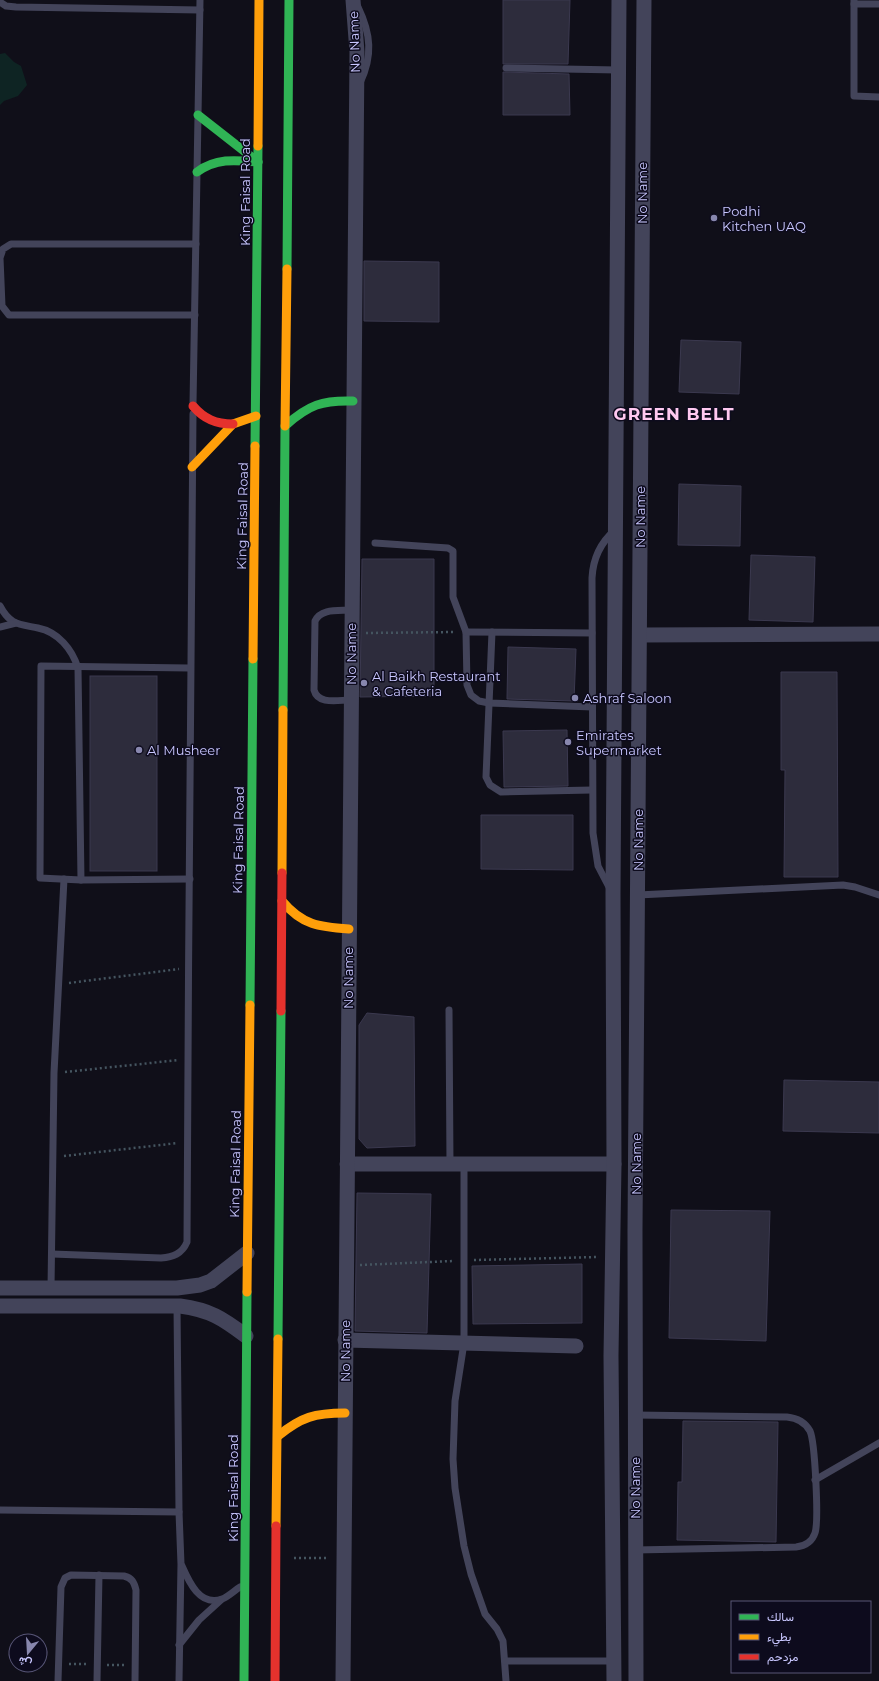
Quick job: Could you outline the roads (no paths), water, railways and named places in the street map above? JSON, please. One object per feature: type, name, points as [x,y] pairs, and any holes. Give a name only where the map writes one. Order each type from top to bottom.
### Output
[{"type":"main road","name":"King Faisal Road","points":[[244,1681],[259,0]]},
{"type":"main road","points":[[275,1681],[289,0]]},
{"type":"main road","points":[[198,115],[258,162]]},
{"type":"main road","points":[[197,172],[217,160],[258,162]]},
{"type":"main road","points":[[286,425],[301,411],[317,403],[334,400],[353,401]]},
{"type":"main road","points":[[193,406],[210,421],[218,424],[233,424],[256,416]]},
{"type":"main road","points":[[192,467],[233,424]]},
{"type":"main road","points":[[282,901],[295,916],[304,922],[322,927],[349,929]]},
{"type":"main road","points":[[278,1436],[292,1423],[306,1416],[322,1413],[345,1413]]},
{"type":"street","name":"No Name","points":[[343,1681],[355,94],[357,43],[354,0]]},
{"type":"street","name":"No Name","points":[[614,1681],[612,1256],[614,1164],[615,530],[619,0]]},
{"type":"street","name":"No Name","points":[[636,1681],[635,1550],[638,895],[644,0]]},
{"type":"street","points":[[640,635],[879,634]]},
{"type":"street","name":"No Name","points":[[347,1164],[614,1164]]},
{"type":"street","points":[[0,1288],[177,1288],[200,1285],[211,1281],[247,1253]]},
{"type":"street","points":[[51,1288],[52,1306]]},
{"type":"street","points":[[0,1306],[177,1306],[198,1309],[214,1314],[246,1336]]},
{"type":"street","points":[[345,1340],[576,1346]]},
{"type":"lane","points":[[52,1254],[161,1258],[175,1256],[184,1248],[187,1242],[190,879],[189,668],[200,0]]},
{"type":"lane","points":[[0,2],[6,6],[16,7],[200,10]]},
{"type":"lane","points":[[879,4],[854,2],[854,96],[879,96]]},
{"type":"lane","points":[[506,68],[618,70]]},
{"type":"lane","points":[[195,315],[10,315],[2,306],[0,258],[3,249],[11,244],[196,244]]},
{"type":"lane","points":[[614,894],[600,871],[594,850],[592,790],[592,578],[594,559],[602,543],[615,530]]},
{"type":"lane","points":[[375,543],[452,550],[453,597],[466,632],[468,685],[471,694],[479,701],[489,703],[592,707]]},
{"type":"lane","points":[[0,606],[9,618],[16,623],[22,626],[41,629],[53,634],[69,649],[78,668],[81,880]]},
{"type":"lane","points":[[350,700],[322,700],[315,694],[314,690],[315,621],[317,617],[324,612],[351,610]]},
{"type":"lane","points":[[0,627],[16,623]]},
{"type":"lane","points":[[466,632],[592,632]]},
{"type":"lane","points":[[492,632],[486,777],[493,788],[506,792],[592,790]]},
{"type":"lane","points":[[189,668],[78,668],[41,666],[40,878],[81,880],[190,879]]},
{"type":"lane","points":[[51,1288],[54,1073],[64,879]]},
{"type":"lane","points":[[638,895],[843,885],[855,887],[879,895]]},
{"type":"lane","points":[[449,1010],[457,1164],[464,1261],[464,1343],[456,1394],[453,1430],[453,1459],[459,1517],[466,1553],[480,1602],[485,1614],[501,1635],[505,1648],[506,1681]]},
{"type":"lane","points":[[177,1306],[181,1564],[179,1681]]},
{"type":"lane","points":[[635,1550],[802,1546],[813,1539],[815,1533],[815,1480],[812,1436],[807,1426],[798,1419],[787,1417],[636,1415]]},
{"type":"lane","points":[[815,1480],[879,1443]]},
{"type":"lane","points":[[0,1510],[179,1512]]},
{"type":"lane","points":[[181,1564],[196,1593],[208,1599],[222,1599]]},
{"type":"lane","points":[[58,1681],[61,1587],[65,1578],[71,1575],[124,1576],[130,1578],[134,1582],[136,1590],[135,1681]]},
{"type":"lane","points":[[97,1681],[99,1575]]},
{"type":"lane","points":[[179,1645],[199,1620],[222,1599],[246,1583]]},
{"type":"lane","points":[[505,1661],[614,1661]]},
{"type":"place","name":"Podhi Kitchen UAQ","points":[[714,218]]},
{"type":"place","name":"Al Baikh Restaurant & Cafeteria","points":[[364,683]]},
{"type":"place","name":"Ashraf Saloon","points":[[575,698]]},
{"type":"place","name":"Emirates Supermarket","points":[[568,742]]},
{"type":"place","name":"Al Musheer","points":[[139,750]]},
{"type":"district","name":"GREEN BELT","points":[[674,414]]}]
